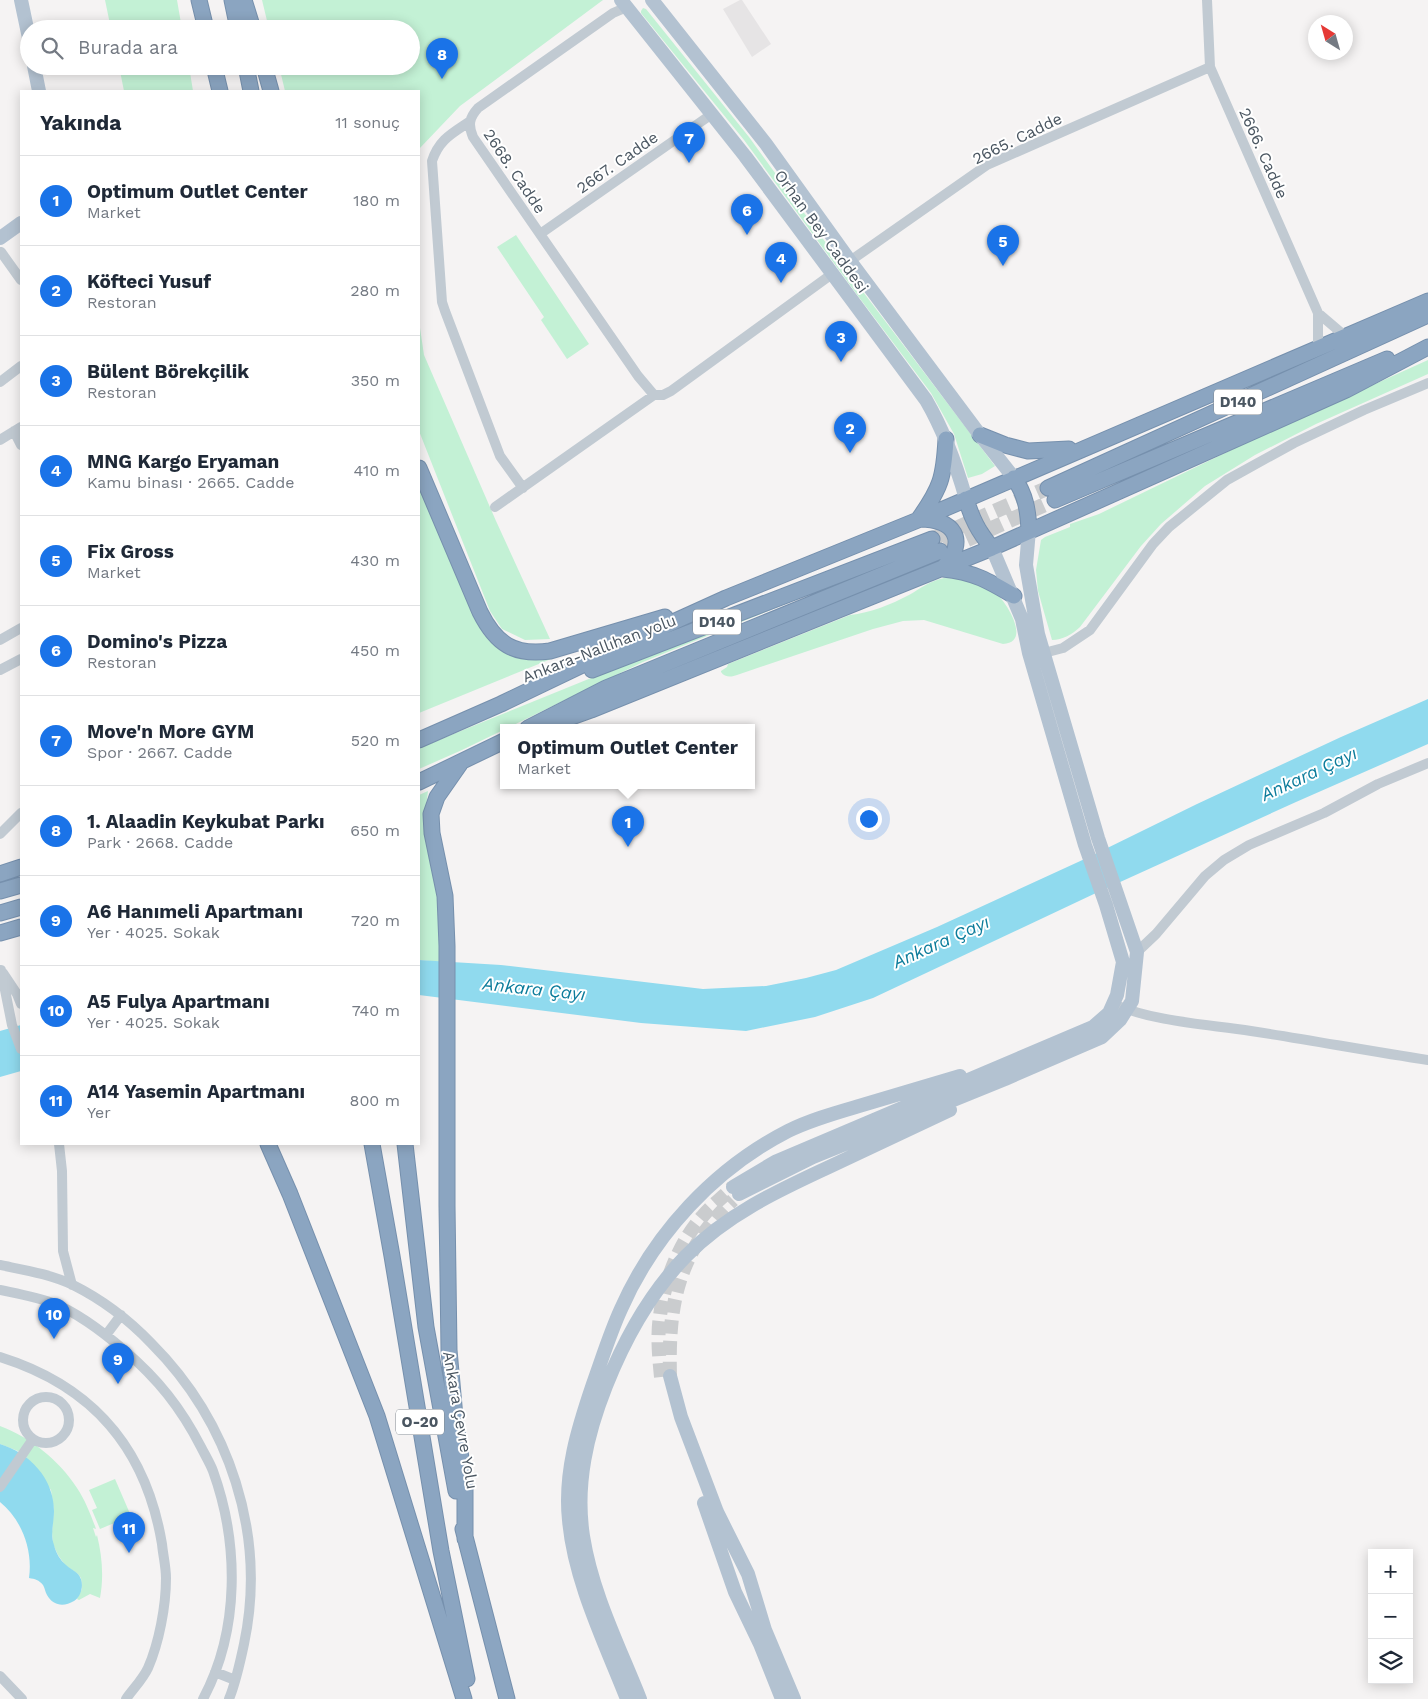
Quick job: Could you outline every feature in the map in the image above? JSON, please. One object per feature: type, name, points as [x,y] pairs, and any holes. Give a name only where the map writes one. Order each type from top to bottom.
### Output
[{"type":"highway","points":[[198,0],[201,20]]},
{"type":"highway","points":[[198,0],[204,20]]},
{"type":"highway","points":[[232,0],[236,20]]},
{"type":"highway","points":[[244,0],[250,20]]},
{"type":"highway","points":[[210,75],[213,90]]},
{"type":"highway","points":[[216,75],[220,90]]},
{"type":"highway","points":[[248,75],[251,90]]},
{"type":"highway","points":[[267,75],[271,90]]},
{"type":"highway","points":[[501,704],[726,598],[918,520],[1428,301]]},
{"type":"highway","name":"D140","points":[[1428,315],[1052,494],[1428,341]]},
{"type":"highway","points":[[552,724],[992,548],[1346,390],[1428,347]]},
{"type":"highway","points":[[980,435],[1028,452],[1083,448]]},
{"type":"highway","points":[[918,520],[937,492],[942,480],[946,438]]},
{"type":"highway","points":[[420,470],[484,622],[497,638],[514,649],[536,653],[565,648],[726,598]]},
{"type":"highway","points":[[1014,478],[1028,507],[1029,530]]},
{"type":"highway","points":[[966,499],[977,529],[992,548]]},
{"type":"highway","points":[[918,520],[932,519],[942,522],[954,533],[957,542],[955,551],[942,569]]},
{"type":"highway","name":"Ankara-Nallıhan yolu","points":[[501,704],[936,545],[606,688],[536,724]]},
{"type":"highway","points":[[942,569],[958,570],[979,576],[1014,596]]},
{"type":"highway","name":"D140","points":[[420,740],[501,704]]},
{"type":"highway","points":[[420,782],[500,744]]},
{"type":"highway","points":[[460,764],[437,797],[431,814],[432,833],[440,864],[444,896],[447,946],[447,1206],[450,1350],[455,1417],[465,1486],[465,1538]]},
{"type":"highway","points":[[0,874],[20,867]]},
{"type":"highway","points":[[0,892],[20,885]]},
{"type":"highway","points":[[0,913],[20,907]]},
{"type":"highway","points":[[0,933],[20,927]]},
{"type":"highway","points":[[268,1145],[290,1194],[377,1416],[464,1699]]},
{"type":"highway","name":"O-20","points":[[372,1145],[442,1551],[471,1699]]},
{"type":"highway","name":"Ankara Çevre Yolu","points":[[405,1145],[426,1327],[465,1538],[507,1699]]},
{"type":"main road","points":[[21,0],[25,20]]},
{"type":"main road","name":"Orhan Bey Caddesi","points":[[652,0],[766,144],[850,261],[1014,478]]},
{"type":"main road","points":[[665,0],[666,18]]},
{"type":"main road","name":"Orhan Bey Caddesi","points":[[628,2],[926,400],[946,438],[966,499]]},
{"type":"main road","points":[[36,75],[39,90]]},
{"type":"main road","points":[[1,242],[20,225]]},
{"type":"main road","points":[[736,1191],[775,1162],[1026,1063],[1102,1037],[1120,1020],[1132,1000],[1137,952],[1098,838],[1038,634],[1026,565],[1029,530]]},
{"type":"main road","points":[[640,1699],[592,1577],[582,1534],[581,1500],[583,1464],[593,1420],[616,1361],[636,1321],[653,1295],[685,1257],[714,1231],[746,1209],[812,1175],[959,1106],[1026,1063],[1093,1027],[1108,1013],[1117,995],[1123,962],[1085,845],[1029,653],[1022,619],[1014,596],[992,548]]},
{"type":"main road","points":[[1029,653],[1044,653]]},
{"type":"main road","points":[[627,1699],[580,1576],[569,1519],[568,1499],[574,1445],[586,1405],[621,1310],[645,1262],[680,1217],[720,1177],[758,1148],[789,1130],[826,1116],[1026,1063]]},
{"type":"main road","points":[[782,1699],[760,1644],[735,1592],[709,1515],[673,1420],[665,1377],[718,1512],[752,1586],[766,1630],[794,1699]]},
{"type":"main road","points":[[735,1592],[736,1584],[741,1580],[746,1580],[752,1586]]},
{"type":"street","name":"2666. Cadde","points":[[1207,0],[1210,67],[1318,313],[1318,348]]},
{"type":"street","name":"2668. Cadde","points":[[628,2],[478,108],[471,116],[469,122],[473,137],[638,376],[654,395]]},
{"type":"street","name":"2665. Cadde","points":[[850,261],[987,165],[1210,67]]},
{"type":"street","name":"2667. Cadde","points":[[540,234],[712,114]]},
{"type":"street","points":[[469,122],[445,138],[436,148],[432,161],[442,302],[500,456],[523,488]]},
{"type":"street","points":[[1,242],[20,278]]},
{"type":"street","points":[[495,507],[654,395],[663,395],[672,391],[832,274]]},
{"type":"street","name":"2666. Cadde","points":[[1318,313],[1345,336]]},
{"type":"street","points":[[0,382],[20,367]]},
{"type":"street","points":[[1044,653],[1063,648],[1090,630],[1154,544],[1169,527],[1227,480],[1294,443],[1364,410],[1428,383]]},
{"type":"street","points":[[0,440],[18,429]]},
{"type":"street","points":[[0,640],[20,629]]},
{"type":"street","points":[[0,670],[20,660]]},
{"type":"street","points":[[1137,952],[1156,934],[1205,876],[1224,860],[1249,845],[1324,813],[1378,784],[1428,763]]},
{"type":"street","points":[[0,834],[20,814]]},
{"type":"street","points":[[0,969],[20,1002]]},
{"type":"street","points":[[0,969],[12,1026],[20,1046]]},
{"type":"street","points":[[1113,1004],[1127,1010],[1173,1020],[1423,1060],[1428,1068]]},
{"type":"street","points":[[59,1145],[62,1171],[64,1251],[72,1285]]},
{"type":"street","points":[[0,1265],[48,1276],[72,1285],[98,1299],[121,1315],[169,1361],[197,1399],[228,1458],[246,1515],[249,1541],[251,1579],[247,1629],[229,1699]]},
{"type":"street","points":[[0,1290],[30,1296],[56,1305],[106,1335],[142,1365],[174,1402],[198,1440],[213,1469],[227,1524],[233,1578],[226,1634],[215,1672],[203,1699]]},
{"type":"street","points":[[106,1335],[121,1315]]},
{"type":"street","points":[[0,1357],[34,1370],[66,1386],[86,1402],[110,1426],[127,1447],[153,1502],[166,1571],[165,1599],[156,1643],[148,1669],[126,1699]]},
{"type":"street","points":[[43,1397],[50,1397],[62,1403],[67,1409],[70,1422],[64,1435],[59,1440],[46,1443],[33,1439],[28,1435],[23,1422],[26,1409],[30,1403],[43,1397]]},
{"type":"street","points":[[1,1486],[33,1439]]},
{"type":"street","points":[[215,1672],[235,1680]]},
{"type":"street","points":[[0,1676],[22,1699]]},
{"type":"shaded area","points":[[742,0],[771,44],[752,57],[723,9]]},
{"type":"green space","points":[[105,0],[177,0],[180,20],[109,20]]},
{"type":"green space","points":[[262,0],[603,0],[460,106],[420,148],[420,90],[285,90],[281,75],[420,75],[420,20],[267,20]]},
{"type":"green space","points":[[643,8],[646,9],[749,137],[826,243],[995,466],[982,474],[968,478],[954,434],[931,393],[744,140],[641,13]]},
{"type":"green space","points":[[121,75],[190,75],[193,90],[124,90]]},
{"type":"green space","points":[[516,235],[589,344],[567,359],[541,320],[544,317],[497,247]]},
{"type":"green space","points":[[420,328],[424,355],[496,521],[550,639],[525,640],[502,629],[490,611],[420,434]]},
{"type":"green space","points":[[1428,360],[1428,374],[1316,424],[1255,455],[1205,486],[1161,524],[1141,546],[1080,627],[1067,636],[1052,640],[1038,591],[1036,570],[1041,540],[1045,537],[1070,527],[1070,524],[1099,514],[1258,437]]},
{"type":"green space","points":[[420,486],[484,635],[499,646],[550,656],[551,659],[420,713]]},
{"type":"green space","points":[[933,539],[935,543],[643,662],[515,724],[500,724],[500,732],[420,769],[420,748]]},
{"type":"green space","points":[[944,578],[975,582],[992,590],[1009,610],[1014,620],[1016,636],[1012,642],[1003,644],[924,620],[903,621],[873,629],[735,676],[727,676],[721,672],[728,664],[850,615],[888,605],[930,583]]},
{"type":"green space","points":[[428,791],[425,816],[437,887],[442,962],[420,960],[420,795]]},
{"type":"green space","points":[[0,1426],[22,1436],[53,1459],[80,1493],[95,1526],[96,1529],[93,1528],[99,1543],[102,1574],[100,1598],[90,1594],[79,1600],[77,1599],[82,1589],[81,1578],[65,1565],[53,1544],[54,1510],[51,1490],[23,1453],[0,1444]]},
{"type":"green space","points":[[115,1479],[131,1516],[100,1529],[92,1510],[97,1508],[89,1490]]},
{"type":"water","name":"Ankara Çayı","points":[[1428,699],[1428,744],[1096,893],[873,998],[815,1017],[746,1031],[641,1023],[420,995],[420,960],[501,965],[703,989],[766,986],[836,970],[937,927],[1089,857],[1341,737]]},
{"type":"water","points":[[20,1025],[20,1071],[0,1077],[0,1031]]},
{"type":"water","points":[[0,1444],[11,1448],[30,1461],[45,1478],[50,1488],[54,1511],[52,1537],[55,1548],[62,1561],[78,1574],[82,1585],[77,1599],[70,1603],[63,1605],[52,1601],[49,1599],[41,1583],[29,1578],[29,1557],[24,1536],[8,1509],[0,1502]]},
{"type":"tunnel","points":[[932,539],[1048,488]]},
{"type":"tunnel","points":[[946,549],[1055,500]]},
{"type":"tunnel","points":[[661,1377],[659,1324],[669,1277],[680,1251],[694,1227],[709,1209],[733,1187]]},
{"type":"tunnel","points":[[670,1376],[671,1325],[680,1280],[688,1259],[700,1239],[714,1219],[733,1200]]},
{"type":"place","name":"1. Alaadin Keykubat Parkı","points":[[442,79]]},
{"type":"place","name":"Move'n More GYM","points":[[689,163]]},
{"type":"place","name":"Domino's Pizza","points":[[747,235]]},
{"type":"place","name":"Fix Gross","points":[[1003,266]]},
{"type":"place","name":"MNG Kargo Eryaman","points":[[781,283]]},
{"type":"place","name":"Bülent Börekçilik","points":[[841,362]]},
{"type":"place","name":"Köfteci Yusuf","points":[[850,453]]},
{"type":"place","name":"Optimum Outlet Center","points":[[628,847]]},
{"type":"place","name":"A5 Fulya Apartmanı","points":[[54,1339]]},
{"type":"place","name":"A6 Hanımeli Apartmanı","points":[[118,1384]]},
{"type":"place","name":"A14 Yasemin Apartmanı","points":[[129,1553]]}]
